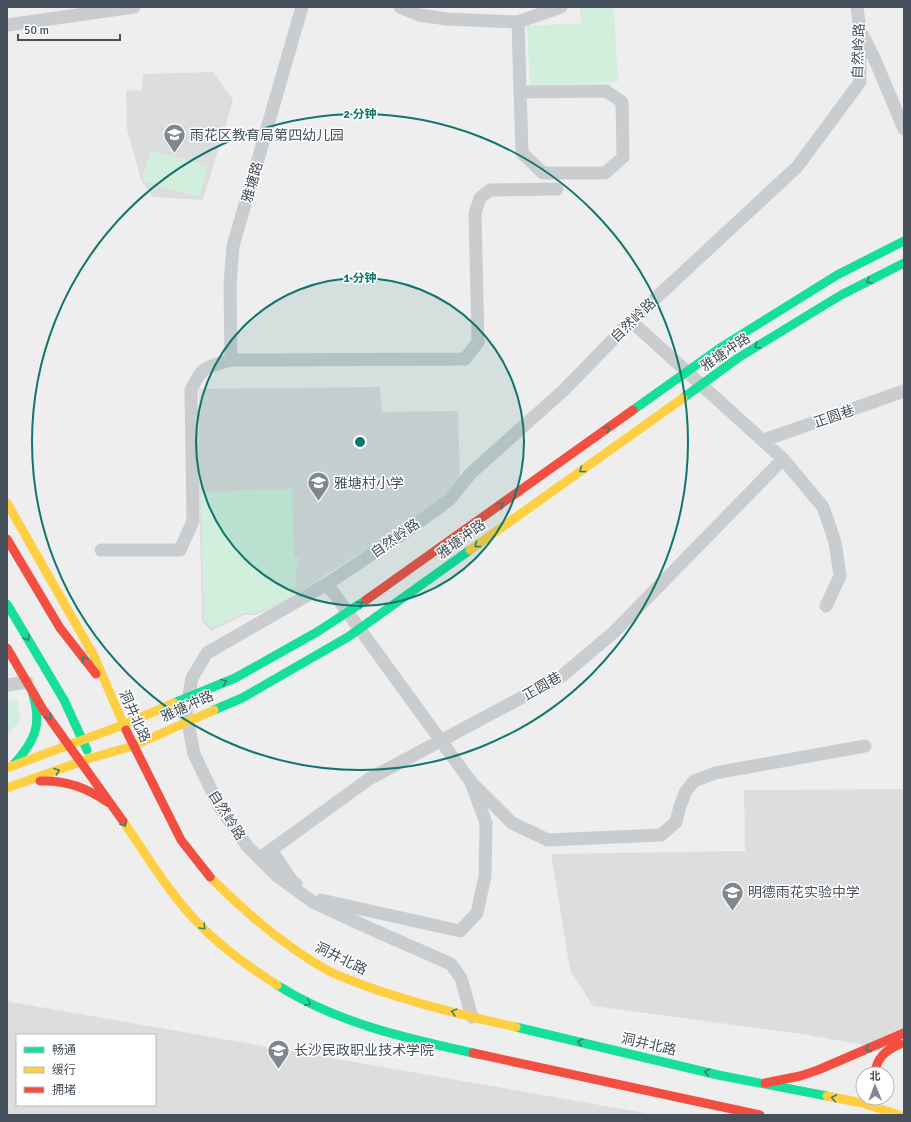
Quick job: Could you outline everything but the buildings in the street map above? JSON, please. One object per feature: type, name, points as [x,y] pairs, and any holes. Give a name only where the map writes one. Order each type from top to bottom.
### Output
[{"type":"main road","name":"雅塘冲路","points":[[10,767],[123,725],[235,678],[317,632],[398,578],[723,346],[837,275],[904,241]]},
{"type":"main road","name":"雅塘冲路","points":[[7,788],[90,758],[133,746],[242,698],[348,637],[738,358],[841,295],[904,263]]},
{"type":"main road","name":"洞井北路","points":[[7,503],[94,656],[133,746],[154,789],[186,846],[205,872],[237,904],[298,952],[330,971],[361,984],[410,1001],[472,1017],[753,1082],[862,1103],[898,1115]]},
{"type":"main road","points":[[7,539],[60,628],[108,689]]},
{"type":"main road","points":[[7,604],[64,700],[111,803]]},
{"type":"main road","points":[[7,648],[42,708],[181,903],[206,931],[247,966],[284,989],[323,1010],[365,1026],[410,1039],[760,1115]]},
{"type":"main road","points":[[10,767],[30,746],[36,732],[38,718],[36,705],[29,685]]},
{"type":"main road","points":[[23,783],[42,780],[71,783],[94,792],[111,803]]},
{"type":"main road","points":[[753,1082],[768,1083],[800,1076],[818,1070],[904,1033]]},
{"type":"main road","points":[[876,1066],[882,1054],[889,1048],[904,1042]]},
{"type":"main road","points":[[890,1106],[898,1115]]},
{"type":"street","points":[[7,25],[134,7]]},
{"type":"street","name":"雅塘路","points":[[231,360],[230,284],[234,246],[302,7]]},
{"type":"street","points":[[400,7],[419,15],[447,19],[518,22],[561,7]]},
{"type":"street","name":"自然岭路","points":[[472,1017],[461,978],[451,964],[313,902],[277,876],[248,847],[219,806],[194,754],[186,712],[192,678],[207,653],[327,584],[408,530],[449,500],[471,473],[564,390],[631,321],[797,166],[860,82],[860,31],[857,7]]},
{"type":"street","points":[[518,22],[520,92],[522,153],[543,173],[605,174],[623,157],[622,102],[606,91],[520,92]]},
{"type":"street","points":[[860,31],[875,60],[904,129]]},
{"type":"street","points":[[101,550],[180,550],[193,521],[191,390],[198,376],[208,366],[231,360],[465,359],[478,342],[475,213],[480,198],[490,190],[557,189]]},
{"type":"street","points":[[631,321],[764,440],[783,459],[823,507],[835,542],[840,576],[826,606]]},
{"type":"street","name":"正圆巷","points":[[764,440],[904,391]]},
{"type":"street","name":"正圆巷","points":[[259,859],[369,779],[562,676],[614,632],[783,459]]},
{"type":"street","points":[[327,584],[471,782],[512,823],[548,840],[661,835],[676,822],[680,806],[686,792],[694,781],[715,773],[865,746]]},
{"type":"street","points":[[7,685],[29,685]]},
{"type":"street","points":[[271,850],[292,880],[318,899],[460,931],[478,913],[485,876],[486,823],[471,782]]},
{"type":"shaded area","name":"雨花区教育局第四幼儿园","points":[[213,72],[233,100],[203,200],[153,197],[141,180],[127,129],[126,91],[142,90],[143,74]]},
{"type":"shaded area","name":"雅塘村小学","points":[[380,387],[382,412],[458,411],[460,483],[423,513],[298,593],[293,590],[293,598],[256,615],[244,615],[212,631],[202,622],[199,492],[199,389]]},
{"type":"shaded area","name":"明德雨花实验中学","points":[[904,736],[904,1045],[892,1050],[802,1034],[593,1006],[570,970],[551,854],[745,851],[744,790],[903,789]]},
{"type":"shaded area","name":"长沙民政职业技术学院","points":[[7,999],[11,1002],[657,1115],[7,1115]]},
{"type":"green space","points":[[580,7],[614,7],[618,82],[530,86],[527,26],[581,23]]},
{"type":"green space","points":[[151,150],[208,166],[199,197],[142,181]]},
{"type":"green space","points":[[292,489],[294,556],[300,559],[295,572],[296,588],[291,587],[291,597],[256,613],[243,613],[212,628],[204,621],[201,492]]},
{"type":"green space","points":[[18,700],[20,720],[7,736],[7,701]]},
{"type":"traffic: fast","points":[[633,410],[723,346],[837,275],[904,241]]},
{"type":"traffic: fast","points":[[683,398],[738,358],[841,295],[904,263]]},
{"type":"traffic: fast","points":[[214,710],[242,698],[348,637],[470,550]]},
{"type":"traffic: fast","points":[[174,703],[235,678],[317,632],[366,600]]},
{"type":"traffic: fast","points":[[7,604],[64,700],[87,750]]},
{"type":"traffic: fast","points":[[14,764],[27,748],[35,732],[37,715],[33,695]]},
{"type":"traffic: fast","points":[[277,985],[323,1010],[372,1028],[473,1053]]},
{"type":"traffic: fast","points":[[516,1027],[718,1075],[827,1096]]},
{"type":"traffic: slow","points":[[470,550],[683,398]]},
{"type":"traffic: slow","points":[[7,503],[94,656],[126,730]]},
{"type":"traffic: slow","points":[[7,768],[123,725],[174,703]]},
{"type":"traffic: slow","points":[[7,788],[91,758],[133,746],[214,710]]},
{"type":"traffic: slow","points":[[123,821],[172,893],[195,920],[232,953],[277,985]]},
{"type":"traffic: slow","points":[[210,877],[237,903],[281,940],[313,962],[341,977],[414,1002],[516,1027]]},
{"type":"traffic: slow","points":[[827,1096],[862,1103],[899,1115]]},
{"type":"traffic: jam","points":[[366,600],[633,410]]},
{"type":"traffic: jam","points":[[7,539],[60,628],[96,674]]},
{"type":"traffic: jam","points":[[7,648],[42,708],[123,821]]},
{"type":"traffic: jam","points":[[126,730],[181,840],[210,877]]},
{"type":"traffic: jam","points":[[40,781],[59,782],[76,786],[93,793],[109,803]]},
{"type":"traffic: jam","points":[[765,1083],[800,1076],[818,1070],[904,1033]]},
{"type":"traffic: jam","points":[[876,1066],[877,1063],[886,1052],[900,1044]]},
{"type":"traffic: jam","points":[[473,1053],[760,1115]]},
{"type":"place","name":"雨花区教育局第四幼儿园","points":[[175,154]]},
{"type":"place","name":"雅塘村小学","points":[[318,502]]},
{"type":"place","name":"明德雨花实验中学","points":[[732,912]]},
{"type":"place","name":"长沙民政职业技术学院","points":[[278,1070]]}]
